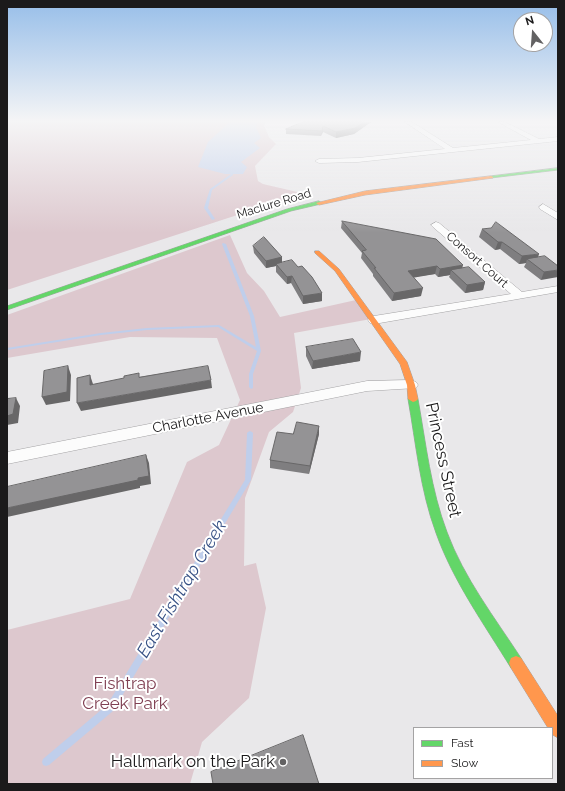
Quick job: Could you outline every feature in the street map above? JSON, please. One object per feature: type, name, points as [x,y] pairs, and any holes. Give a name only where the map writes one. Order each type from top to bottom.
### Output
[{"type":"main road","name":"Maclure Road","points":[[164,244],[282,204],[344,190],[379,184],[558,163]]},
{"type":"main road","name":"Maclure Road","points":[[7,308],[288,210],[336,198],[423,185],[558,169]]},
{"type":"main road","name":"Princess Street","points":[[317,252],[337,270],[404,364],[411,385],[429,489],[435,514],[446,542],[460,573],[558,730]]},
{"type":"street","points":[[319,161],[368,159]]},
{"type":"street","points":[[543,207],[558,217]]},
{"type":"street","name":"Consort Court","points":[[436,225],[518,295]]},
{"type":"street","points":[[374,320],[558,289]]},
{"type":"street","name":"Charlotte Avenue","points":[[7,458],[367,386],[411,385]]},
{"type":"green space","points":[[7,159],[262,159],[255,166],[258,181],[263,184],[306,194],[265,206],[7,290]]},
{"type":"green space","name":"Fishtrap Creek Park","points":[[230,235],[247,273],[264,291],[280,317],[356,300],[371,319],[294,333],[301,388],[293,412],[269,432],[245,498],[244,566],[256,563],[266,608],[249,698],[202,742],[190,784],[7,784],[7,630],[130,599],[187,462],[219,445],[240,400],[217,338],[130,337],[7,358],[7,315]]},
{"type":"water","points":[[201,159],[245,159],[241,162],[247,167],[243,174],[225,174],[198,167]]},
{"type":"building","points":[[342,221],[436,239],[463,265],[440,269],[437,266],[408,271],[423,288],[394,293],[362,251],[366,250]]},
{"type":"building","points":[[496,222],[539,254],[522,256],[502,242],[498,242],[482,229],[491,228]]},
{"type":"building","points":[[264,237],[282,257],[266,261],[253,246]]},
{"type":"building","points":[[545,256],[558,266],[558,270],[544,272],[527,259]]},
{"type":"building","points":[[292,260],[298,267],[302,266],[312,277],[322,293],[303,296],[292,276],[287,277],[276,264]]},
{"type":"building","points":[[469,267],[485,282],[467,285],[451,270]]},
{"type":"building","points":[[353,339],[361,352],[313,361],[306,347]]},
{"type":"building","points":[[68,366],[67,392],[42,397],[44,371]]},
{"type":"building","points":[[208,366],[211,380],[77,403],[77,378],[90,375],[90,385],[124,378],[124,376],[139,373],[139,377]]},
{"type":"building","points":[[16,398],[13,414],[7,416],[7,399]]},
{"type":"building","points":[[297,422],[319,426],[310,466],[270,460],[277,432],[293,434]]},
{"type":"building","points":[[146,455],[149,476],[138,478],[138,480],[7,508],[7,487]]},
{"type":"building","name":"Hallmark on the Park","points":[[303,735],[319,784],[213,784],[211,772]]},
{"type":"waterway","name":"East Fishtrap Creek","points":[[213,219],[206,208],[211,190],[232,174],[231,167]]},
{"type":"waterway","name":"East Fishtrap Creek","points":[[224,244],[252,316],[259,351]]},
{"type":"waterway","points":[[7,349],[101,334],[147,329],[219,326],[259,351]]},
{"type":"waterway","name":"East Fishtrap Creek","points":[[251,387],[251,374],[259,351]]},
{"type":"waterway","name":"East Fishtrap Creek","points":[[46,762],[110,708],[248,480],[250,433]]},
{"type":"traffic: fast","points":[[491,177],[558,169]]},
{"type":"traffic: fast","points":[[7,308],[289,210],[319,203]]},
{"type":"traffic: fast","points":[[413,399],[428,485],[442,533],[459,572],[516,663]]},
{"type":"traffic: slow","points":[[319,203],[365,193],[491,177]]},
{"type":"traffic: slow","points":[[317,252],[337,270],[404,364],[411,385],[413,399]]},
{"type":"traffic: slow","points":[[516,663],[558,730]]},
{"type":"place","name":"Hallmark on the Park","points":[[283,762]]}]
